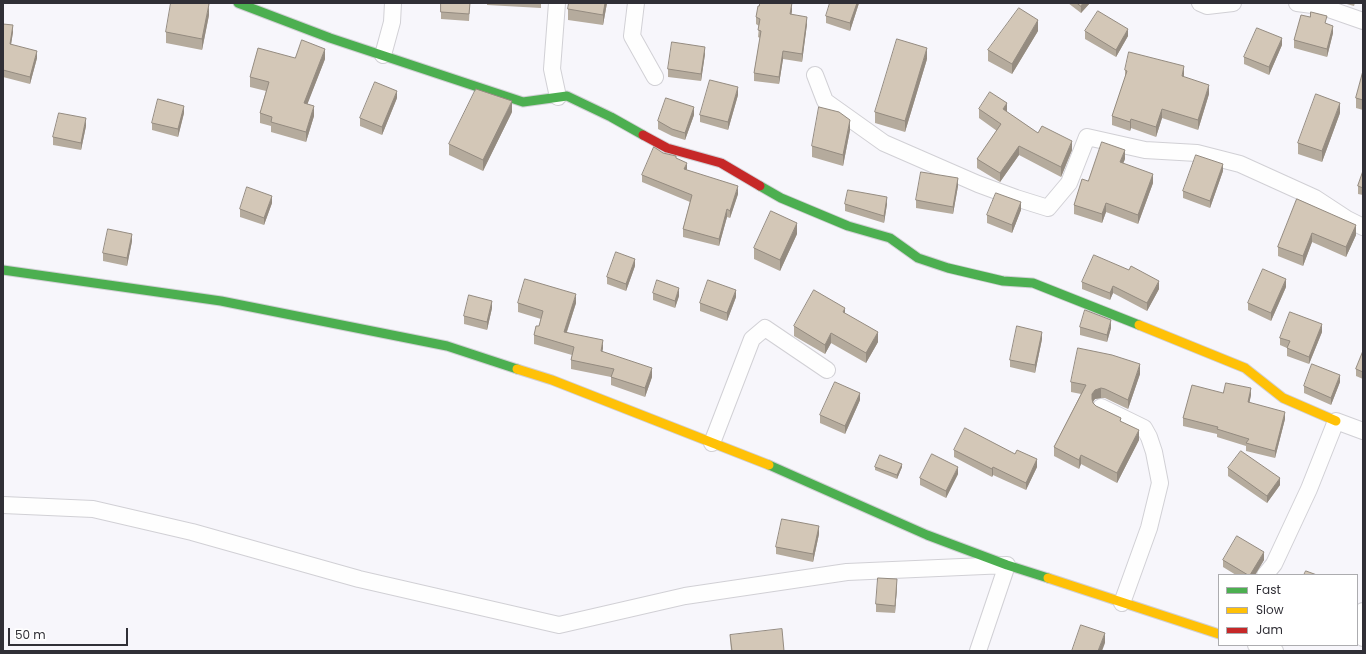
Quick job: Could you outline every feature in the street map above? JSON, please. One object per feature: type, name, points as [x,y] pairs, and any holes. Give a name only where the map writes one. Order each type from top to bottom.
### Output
[{"type":"street","points":[[238,3],[330,38],[523,102],[567,96],[611,117],[667,148],[721,163],[781,198],[848,226],[890,238],[918,258],[948,268],[1003,281],[1033,283],[1245,368],[1283,398],[1363,431]]},
{"type":"street","points":[[383,55],[392,22],[393,3]]},
{"type":"street","points":[[557,3],[552,69],[558,97]]},
{"type":"street","points":[[636,3],[632,36],[655,77]]},
{"type":"street","points":[[1200,3],[1207,6],[1233,3]]},
{"type":"street","points":[[1297,3],[1320,6],[1363,21]]},
{"type":"street","points":[[815,75],[825,101],[884,143],[978,184],[1048,208],[1069,183],[1087,137],[1145,150],[1197,153],[1240,164],[1315,198],[1347,219],[1363,227]]},
{"type":"street","points":[[3,270],[221,301],[447,346],[552,380],[772,466],[927,535],[1006,565],[1218,634]]},
{"type":"street","points":[[712,443],[752,339],[765,328],[827,370]]},
{"type":"street","points":[[1100,407],[1144,428],[1154,452],[1160,484],[1149,528],[1122,603]]},
{"type":"street","points":[[1266,574],[1274,564],[1308,489],[1336,421]]},
{"type":"street","points":[[3,505],[93,509],[192,532],[359,579],[559,625],[685,596],[846,572],[1006,565]]},
{"type":"street","points":[[978,651],[1006,565]]},
{"type":"street","points":[[1363,612],[1361,633],[1363,638]]},
{"type":"street","points":[[1259,646],[1275,651]]},
{"type":"building","points":[[171,3],[209,4],[202,39],[166,32]]},
{"type":"building","points":[[441,3],[470,3],[469,14],[441,12]]},
{"type":"building","points":[[569,3],[605,3],[603,15],[568,9]]},
{"type":"building","points":[[760,3],[792,3],[790,14],[807,17],[802,54],[783,51],[779,77],[754,73],[761,31],[758,30],[760,19],[756,17]]},
{"type":"building","points":[[830,3],[857,3],[850,23],[826,16]]},
{"type":"building","points":[[1019,8],[1038,20],[1012,64],[988,50]]},
{"type":"building","points":[[1098,11],[1128,29],[1116,50],[1085,31]]},
{"type":"building","points":[[1311,12],[1327,16],[1325,23],[1333,26],[1327,49],[1294,40],[1301,15],[1310,17]]},
{"type":"building","points":[[3,24],[13,25],[10,44],[37,51],[30,77],[3,70]]},
{"type":"building","points":[[1257,28],[1282,38],[1269,67],[1244,57]]},
{"type":"building","points":[[897,39],[927,48],[905,121],[875,112]]},
{"type":"building","points":[[302,40],[325,49],[304,103],[314,106],[306,132],[271,122],[272,117],[260,113],[269,82],[250,77],[258,48],[295,58]]},
{"type":"building","points":[[672,42],[705,47],[701,74],[668,69]]},
{"type":"building","points":[[1129,52],[1184,66],[1182,76],[1209,85],[1198,120],[1162,109],[1156,127],[1131,119],[1130,122],[1112,116],[1127,71],[1125,70]]},
{"type":"building","points":[[1363,71],[1363,100],[1356,98]]},
{"type":"building","points":[[710,80],[738,87],[728,122],[700,115]]},
{"type":"building","points":[[375,82],[397,91],[382,127],[360,118]]},
{"type":"building","points":[[476,89],[512,101],[483,160],[449,144]]},
{"type":"building","points":[[990,92],[1007,103],[1003,109],[1038,133],[1042,126],[1072,141],[1061,167],[1019,146],[1000,173],[977,159],[1001,124],[979,109]]},
{"type":"building","points":[[1316,94],[1340,103],[1322,151],[1298,143]]},
{"type":"building","points":[[666,98],[694,107],[685,133],[672,129],[658,121]]},
{"type":"building","points":[[158,99],[184,106],[178,129],[152,123]]},
{"type":"building","points":[[819,107],[839,112],[850,120],[843,155],[812,146]]},
{"type":"building","points":[[59,113],[86,118],[81,143],[53,137]]},
{"type":"building","points":[[1102,142],[1125,150],[1120,162],[1153,174],[1138,215],[1106,203],[1102,214],[1074,205],[1082,179],[1088,181]]},
{"type":"building","points":[[654,147],[663,153],[676,156],[676,158],[687,163],[684,169],[738,186],[730,211],[727,209],[719,239],[683,229],[692,195],[642,175]]},
{"type":"building","points":[[1196,155],[1223,164],[1210,201],[1183,191]]},
{"type":"building","points":[[1363,171],[1363,188],[1358,186]]},
{"type":"building","points":[[921,172],[958,178],[953,207],[916,200]]},
{"type":"building","points":[[247,187],[272,196],[264,218],[240,209]]},
{"type":"building","points":[[848,190],[887,197],[884,216],[845,204]]},
{"type":"building","points":[[996,193],[1021,202],[1012,225],[987,215]]},
{"type":"building","points":[[1297,199],[1356,225],[1346,247],[1312,233],[1303,256],[1278,247]]},
{"type":"building","points":[[771,211],[797,223],[780,260],[754,248]]},
{"type":"building","points":[[108,229],[132,234],[127,258],[103,253]]},
{"type":"building","points":[[616,252],[635,259],[626,284],[607,277]]},
{"type":"building","points":[[1094,255],[1129,270],[1131,266],[1159,281],[1147,303],[1113,286],[1110,293],[1082,282]]},
{"type":"building","points":[[1263,269],[1286,279],[1271,313],[1248,303]]},
{"type":"building","points":[[525,279],[576,294],[564,332],[603,340],[601,351],[652,368],[645,388],[611,377],[614,369],[571,360],[574,347],[534,335],[536,326],[539,326],[543,311],[518,303]]},
{"type":"building","points":[[657,280],[679,288],[675,301],[653,293]]},
{"type":"building","points":[[708,280],[736,290],[727,313],[700,303]]},
{"type":"building","points":[[814,290],[845,308],[843,312],[878,332],[866,353],[831,333],[825,345],[794,326]]},
{"type":"building","points":[[469,295],[492,301],[487,322],[464,316]]},
{"type":"building","points":[[1085,310],[1111,320],[1107,335],[1080,327]]},
{"type":"building","points":[[1290,312],[1322,324],[1309,357],[1287,348],[1290,341],[1280,338]]},
{"type":"building","points":[[1017,326],[1042,332],[1035,365],[1010,360]]},
{"type":"building","points":[[1078,348],[1112,355],[1140,364],[1128,400],[1101,388],[1095,390],[1092,394],[1093,403],[1096,406],[1121,418],[1120,421],[1139,430],[1117,473],[1081,455],[1079,460],[1054,447],[1086,385],[1071,382]]},
{"type":"building","points":[[1363,351],[1363,372],[1356,369]]},
{"type":"building","points":[[1312,364],[1340,375],[1331,398],[1304,386]]},
{"type":"building","points":[[835,382],[860,393],[845,426],[820,415]]},
{"type":"building","points":[[1226,383],[1251,388],[1248,402],[1285,412],[1275,451],[1246,443],[1249,439],[1217,429],[1218,427],[1183,418],[1192,385],[1223,393]]},
{"type":"building","points":[[965,428],[1015,454],[1017,450],[1037,459],[1026,483],[993,467],[992,469],[954,450]]},
{"type":"building","points":[[1241,451],[1280,478],[1267,496],[1228,468]]},
{"type":"building","points":[[932,454],[958,467],[946,491],[920,478]]},
{"type":"building","points":[[880,455],[902,464],[897,475],[875,467]]},
{"type":"building","points":[[782,519],[819,526],[813,554],[776,547]]},
{"type":"building","points":[[1237,536],[1264,552],[1251,574],[1246,574],[1223,560]]},
{"type":"building","points":[[1306,571],[1314,574],[1304,574]]},
{"type":"building","points":[[878,578],[897,579],[895,606],[876,604]]},
{"type":"building","points":[[1081,625],[1105,633],[1098,651],[1072,651]]},
{"type":"building","points":[[782,629],[784,651],[732,651],[730,635]]},
{"type":"traffic: fast","points":[[238,3],[330,38],[523,102],[567,96],[611,117],[643,135]]},
{"type":"traffic: fast","points":[[760,186],[781,198],[848,226],[890,238],[918,258],[948,268],[1003,281],[1033,283],[1139,325]]},
{"type":"traffic: fast","points":[[3,270],[221,301],[447,346],[517,369]]},
{"type":"traffic: fast","points":[[769,465],[927,535],[1007,565],[1048,578]]},
{"type":"traffic: slow","points":[[1139,325],[1245,368],[1283,398],[1336,421]]},
{"type":"traffic: slow","points":[[517,369],[552,380],[769,465]]},
{"type":"traffic: slow","points":[[1048,578],[1218,634]]},
{"type":"traffic: jam","points":[[643,135],[667,148],[721,163],[760,186]]}]
